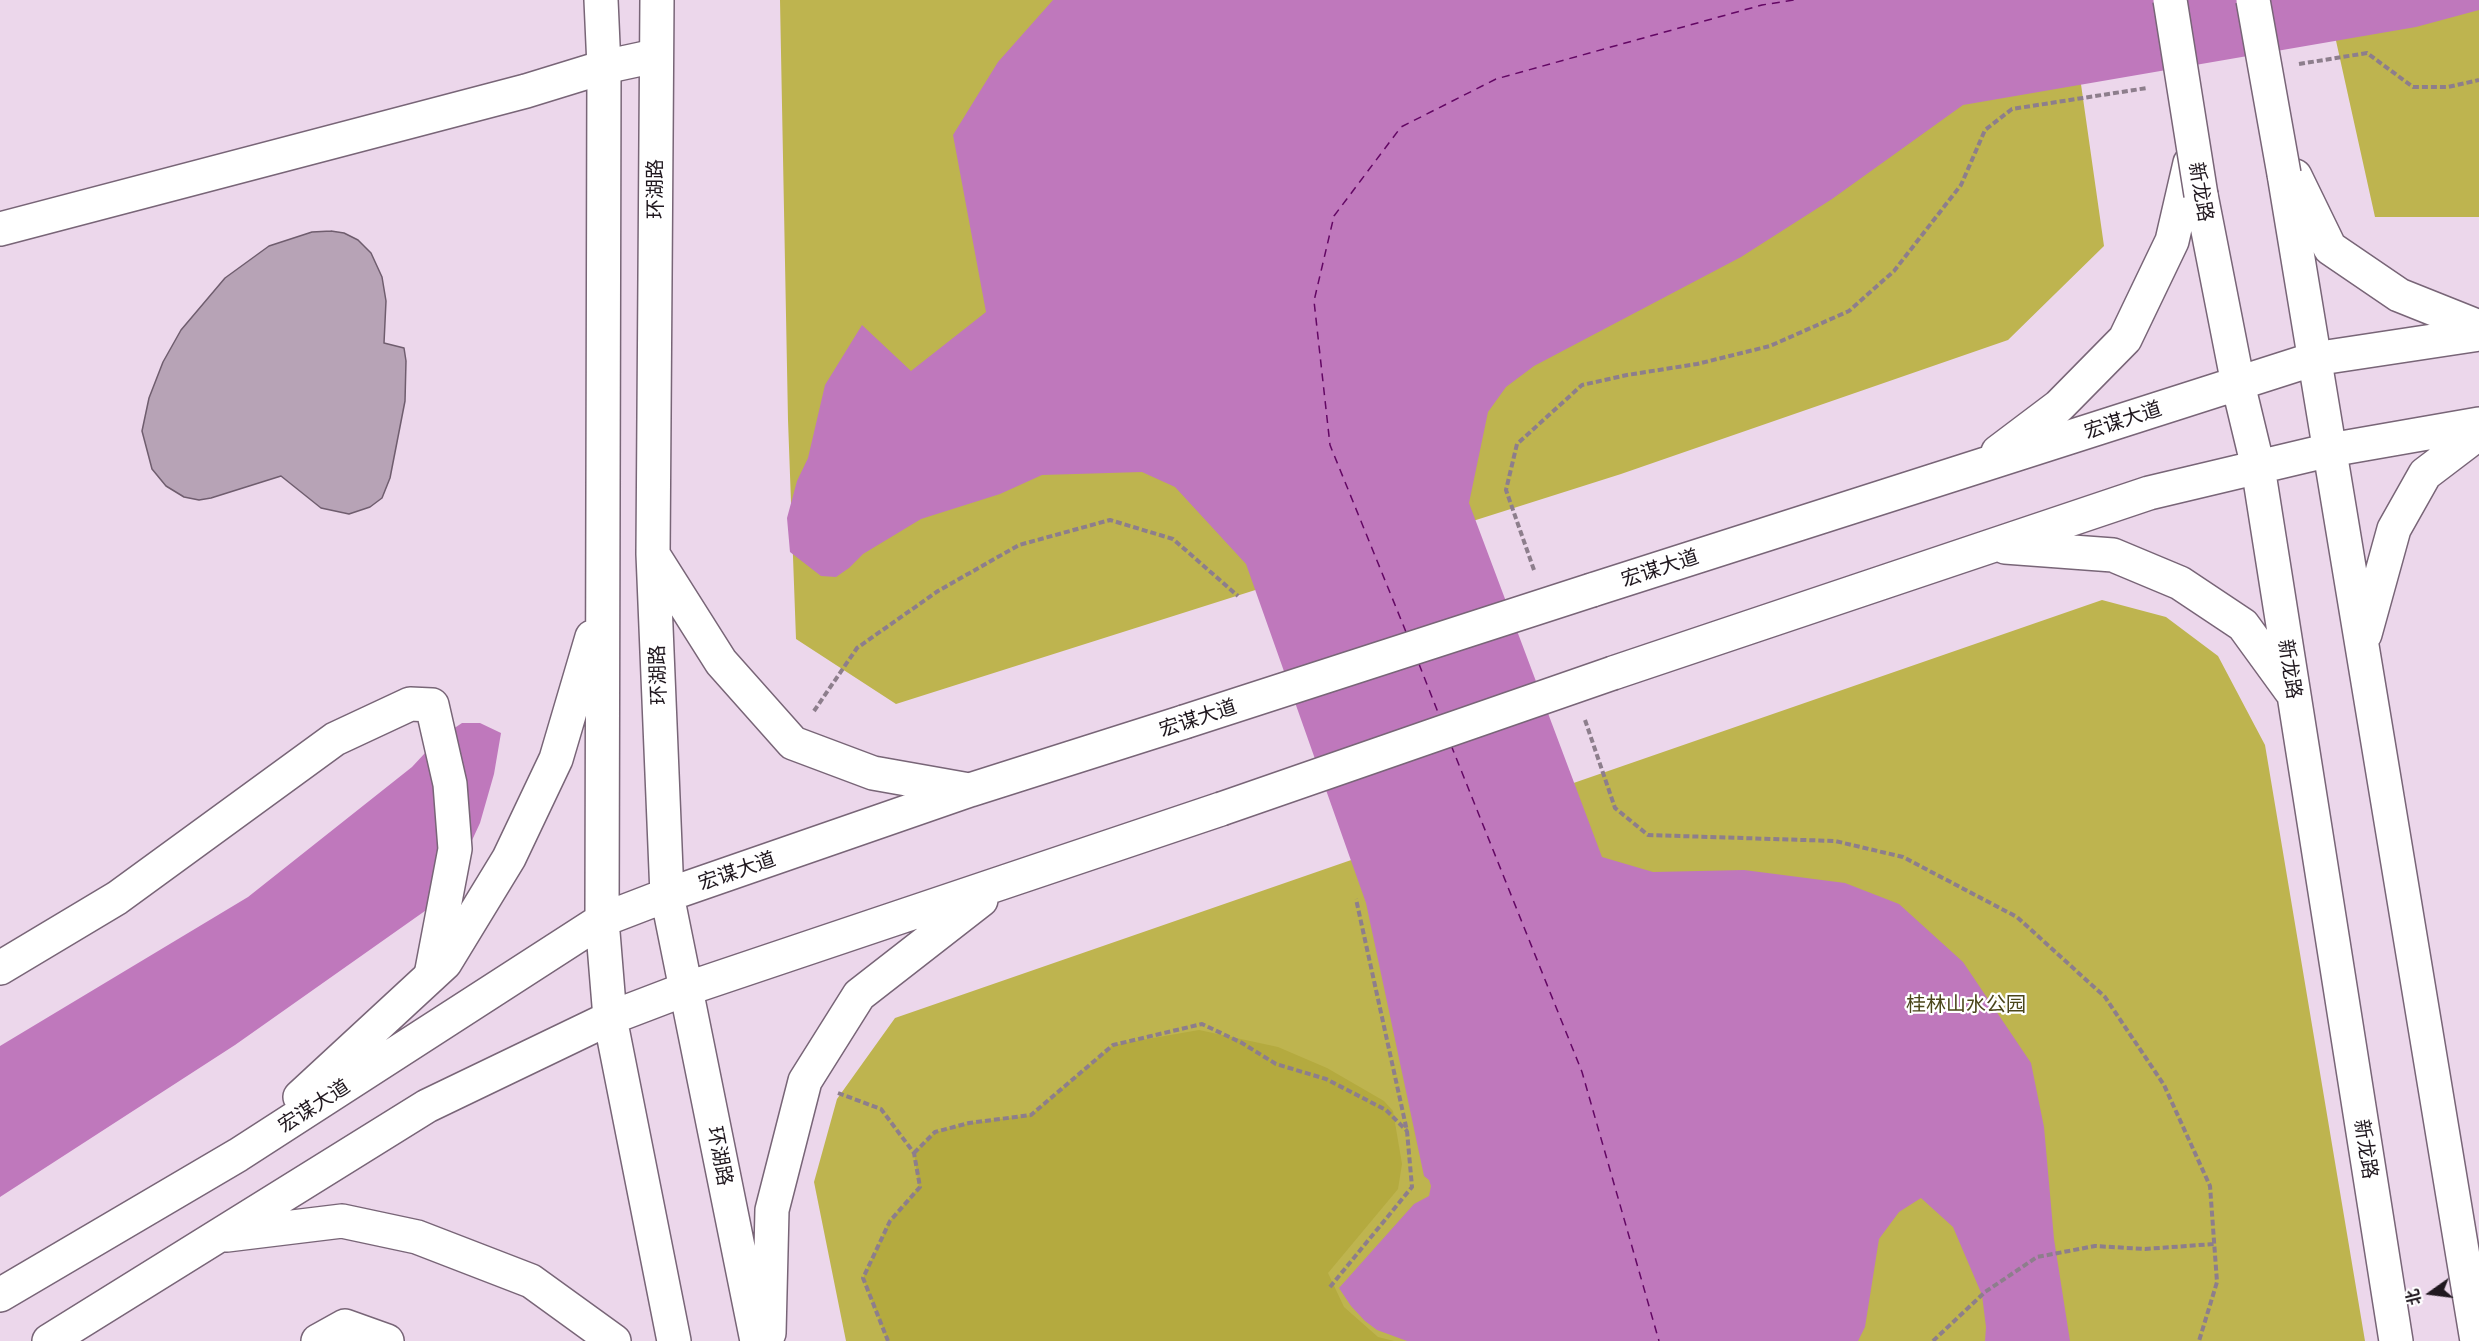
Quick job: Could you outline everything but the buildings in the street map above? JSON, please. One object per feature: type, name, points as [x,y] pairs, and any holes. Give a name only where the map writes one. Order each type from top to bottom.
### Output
[{"type":"main road","points":[[601,0],[604,67],[602,920],[610,1018],[674,1341]]},
{"type":"main road","name":"环湖路","points":[[657,0],[653,554],[668,895],[757,1341]]},
{"type":"main road","name":"新龙路","points":[[2170,0],[2201,195],[2238,384],[2258,467],[2396,1341]]},
{"type":"main road","points":[[2253,0],[2282,159],[2477,1341]]},
{"type":"main road","points":[[0,229],[514,94],[604,67],[655,56]]},
{"type":"main road","points":[[1978,466],[2059,406],[2125,339],[2172,241],[2194,149]]},
{"type":"main road","points":[[2282,159],[2330,248],[2399,295],[2479,327]]},
{"type":"main road","name":"宏谋大道","points":[[0,1296],[238,1155],[602,920],[970,790],[2314,359],[2479,334]]},
{"type":"main road","points":[[49,1341],[427,1106],[610,1018],[686,989],[1000,885],[1613,673],[2149,493],[2330,450],[2479,424]]},
{"type":"main road","points":[[2362,644],[2394,529],[2425,474],[2479,433]]},
{"type":"main road","points":[[1991,546],[2113,555],[2180,583],[2243,625],[2294,696]]},
{"type":"main road","points":[[653,554],[721,662],[793,743],[873,773],[970,790]]},
{"type":"main road","points":[[238,1155],[445,963],[509,858],[556,759],[603,600]]},
{"type":"main road","points":[[0,968],[117,898],[335,739],[410,705],[432,705],[450,784],[455,849],[431,975]]},
{"type":"main road","points":[[769,1341],[772,1210],[805,1081],[859,995],[1000,885]]},
{"type":"main road","points":[[216,1236],[342,1221],[417,1237],[531,1281],[614,1341]]},
{"type":"main road","points":[[318,1341],[345,1326],[387,1341]]},
{"type":"path","points":[[793,743],[857,648],[938,591],[1019,545],[1110,520],[1173,539],[1239,596]]},
{"type":"path","points":[[1330,1287],[1412,1187],[1407,1131],[1356,899]]},
{"type":"path","points":[[915,1153],[935,1132],[969,1123],[1031,1115],[1113,1045],[1202,1024],[1242,1043],[1276,1064],[1326,1079],[1386,1110],[1407,1131]]},
{"type":"path","points":[[805,1081],[881,1109],[915,1153],[920,1187],[890,1221],[863,1278],[888,1341]]},
{"type":"path","points":[[1933,1341],[1985,1292],[2037,1257],[2095,1246],[2145,1249],[2214,1244]]},
{"type":"green space","points":[[780,0],[2069,0],[2104,246],[2008,340],[1621,474],[896,704],[796,639],[788,420]]},
{"type":"green space","points":[[2327,0],[2479,0],[2479,217],[2375,217]]},
{"type":"green space","name":"桂林山水公园","points":[[2102,600],[2166,617],[2218,656],[2265,745],[2365,1341],[846,1341],[814,1182],[837,1099],[895,1018]]},
{"type":"shaded area","points":[[1053,0],[2479,0],[2479,10],[2416,27],[1963,105],[1832,199],[1741,257],[1534,366],[1506,387],[1488,412],[1469,503],[1602,857],[1653,872],[1744,870],[1845,883],[1899,904],[1963,962],[2031,1063],[2044,1127],[2054,1239],[2070,1341],[1985,1341],[1986,1327],[1982,1295],[1953,1227],[1921,1198],[1899,1212],[1879,1239],[1865,1327],[1858,1341],[1407,1341],[1377,1330],[1351,1306],[1339,1288],[1414,1204],[1429,1196],[1431,1186],[1429,1180],[1424,1176],[1366,903],[1246,564],[1175,487],[1142,472],[1042,475],[1000,494],[921,519],[863,554],[836,577],[821,576],[790,552],[787,518],[797,481],[808,458],[825,385],[862,325],[911,371],[986,312],[953,135],[998,62]]},
{"type":"shaded area","points":[[462,723],[480,723],[501,733],[494,774],[480,823],[462,862],[432,906],[235,1045],[0,1197],[0,1046],[248,897],[412,767],[438,739]]},
{"type":"shaded area","points":[[1199,1030],[1278,1047],[1327,1068],[1384,1101],[1393,1111],[1402,1164],[1398,1189],[1328,1273],[1344,1307],[1378,1337],[1394,1341],[888,1341],[863,1278],[890,1221],[919,1187],[914,1153],[935,1132],[969,1123],[1031,1115],[1113,1045]]},
{"type":"ferry route","points":[[1406,632],[1330,445],[1314,301],[1334,216],[1401,127],[1496,79],[1762,5],[1794,0]]},
{"type":"ferry route","points":[[1419,664],[1439,715]]},
{"type":"ferry route","points":[[1451,745],[1582,1072],[1659,1341]]}]
